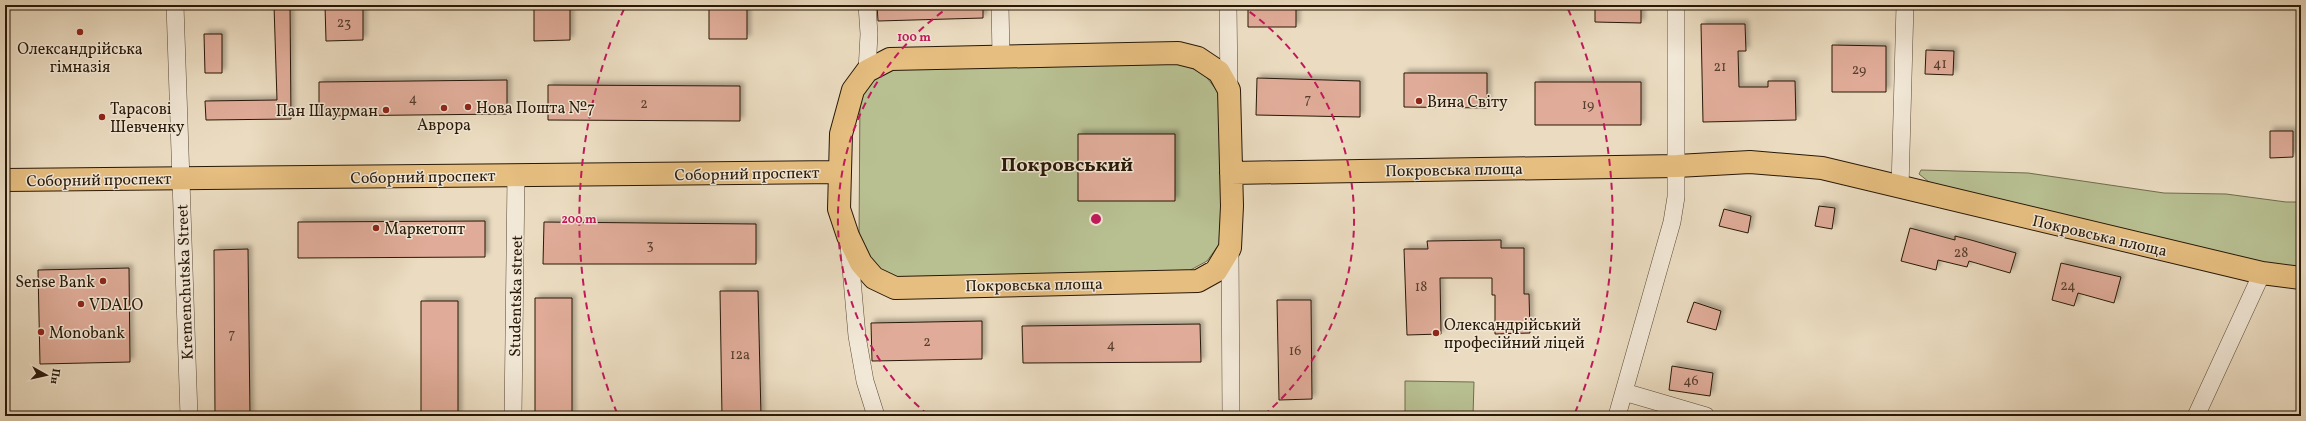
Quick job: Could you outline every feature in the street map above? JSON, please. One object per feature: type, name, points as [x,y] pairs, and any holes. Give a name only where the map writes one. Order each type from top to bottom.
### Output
[{"type":"highway","name":"Покровська площа","points":[[1178,53],[1198,58],[1219,72],[1229,90],[1231,173],[1230,248],[1216,271],[1198,281],[895,288],[874,278],[861,263],[848,236],[839,209],[841,134],[853,90],[867,71],[890,59],[1001,56],[1178,53]]},
{"type":"highway","name":"Покровська площа","points":[[1231,173],[1677,166],[1750,162],[1822,168],[1900,188],[2262,273],[2301,278]]},
{"type":"highway","name":"Соборний проспект","points":[[5,180],[840,172]]},
{"type":"street","name":"Kremenchutska Street","points":[[175,5],[189,416]]},
{"type":"street","points":[[867,5],[869,34],[867,71]]},
{"type":"street","points":[[1000,5],[1001,56]]},
{"type":"street","name":"Покровська площа","points":[[1228,5],[1229,90]]},
{"type":"street","points":[[1617,416],[1672,222],[1677,166],[1676,5]]},
{"type":"street","points":[[1900,188],[1906,5]]},
{"type":"street","name":"Studentska street","points":[[513,416],[516,175]]},
{"type":"street","name":"Покровська площа","points":[[848,236],[857,336],[865,381],[876,416]]},
{"type":"street","name":"Покровська площа","points":[[1230,248],[1231,416]]},
{"type":"street","points":[[2196,416],[2262,273]]},
{"type":"street","points":[[1624,392],[1706,416]]},
{"type":"green space","points":[[1177,61],[1204,74],[1222,97],[1223,239],[1207,261],[1185,273],[898,281],[870,263],[859,239],[860,94],[873,75],[898,65]]},
{"type":"green space","points":[[1921,170],[2028,173],[2164,193],[2226,194],[2286,202],[2301,202],[2301,268],[2279,266],[1950,188],[1929,182],[1919,174]]},
{"type":"green space","points":[[1405,381],[1474,382],[1473,416],[1405,416]]},
{"type":"building","points":[[274,5],[290,5],[291,119],[206,120],[205,101],[277,100]]},
{"type":"building","points":[[325,5],[363,5],[363,40],[326,41]]},
{"type":"building","points":[[534,5],[570,5],[570,40],[534,41]]},
{"type":"building","points":[[709,5],[747,5],[747,39],[709,39]]},
{"type":"building","points":[[877,5],[983,5],[983,18],[878,21]]},
{"type":"building","points":[[1248,5],[1296,5],[1296,27],[1248,27]]},
{"type":"building","points":[[1595,5],[1641,5],[1641,23],[1595,22]]},
{"type":"building","points":[[1701,24],[1745,24],[1746,51],[1738,51],[1739,87],[1768,87],[1768,81],[1795,81],[1796,120],[1703,122]]},
{"type":"building","points":[[204,34],[222,34],[222,73],[205,73]]},
{"type":"building","points":[[1832,45],[1886,46],[1886,92],[1832,92]]},
{"type":"building","points":[[1926,50],[1954,51],[1953,75],[1925,74]]},
{"type":"building","points":[[1404,73],[1487,73],[1487,108],[1404,107]]},
{"type":"building","points":[[1257,78],[1360,81],[1360,117],[1256,115]]},
{"type":"building","points":[[507,80],[507,114],[319,116],[319,82]]},
{"type":"building","points":[[1535,82],[1641,82],[1641,125],[1535,125]]},
{"type":"building","points":[[548,85],[740,86],[740,121],[548,120]]},
{"type":"building","points":[[2270,131],[2293,131],[2293,157],[2270,158]]},
{"type":"building","points":[[1078,134],[1175,134],[1175,201],[1078,201]]},
{"type":"building","points":[[1819,206],[1835,208],[1832,229],[1815,226]]},
{"type":"building","points":[[1724,209],[1751,216],[1748,233],[1719,226]]},
{"type":"building","points":[[485,221],[485,257],[298,258],[298,222]]},
{"type":"building","points":[[544,222],[756,224],[756,264],[543,264]]},
{"type":"building","points":[[1910,228],[1955,240],[1955,236],[2016,253],[2010,273],[1969,261],[1967,267],[1938,260],[1936,270],[1901,261]]},
{"type":"building","points":[[1501,240],[1501,248],[1524,248],[1524,294],[1529,294],[1530,333],[1495,334],[1495,295],[1492,295],[1492,278],[1440,278],[1441,334],[1407,335],[1404,249],[1428,249],[1427,241]]},
{"type":"building","points":[[248,249],[250,416],[215,416],[214,250]]},
{"type":"building","points":[[2061,263],[2121,277],[2114,303],[2078,293],[2074,306],[2052,300]]},
{"type":"building","points":[[129,268],[130,362],[40,364],[38,270]]},
{"type":"building","points":[[720,291],[758,291],[761,416],[722,416]]},
{"type":"building","points":[[535,298],[572,298],[572,416],[535,416]]},
{"type":"building","points":[[1277,300],[1311,300],[1312,399],[1279,400]]},
{"type":"building","points":[[421,301],[458,301],[458,416],[421,416]]},
{"type":"building","points":[[1694,302],[1721,311],[1716,330],[1687,322]]},
{"type":"building","points":[[982,321],[982,359],[872,361],[871,323]]},
{"type":"building","points":[[1200,324],[1201,362],[1023,363],[1022,326]]},
{"type":"building","points":[[1672,366],[1713,373],[1710,396],[1669,390]]},
{"type":"place","name":"Олександрійська гімназія","points":[[80,32]]},
{"type":"place","name":"Вина Світу","points":[[1419,101]]},
{"type":"place","name":"Нова Пошта №7","points":[[468,107]]},
{"type":"place","name":"Аврора","points":[[444,108]]},
{"type":"place","name":"Пан Шаурман","points":[[386,110]]},
{"type":"place","name":"Тарасові Шевченку","points":[[102,117]]},
{"type":"place","name":"Маркетопт","points":[[376,228]]},
{"type":"place","name":"Sense Bank","points":[[103,281]]},
{"type":"place","name":"VDALO","points":[[81,304]]},
{"type":"place","name":"Monobank","points":[[41,332]]},
{"type":"place","name":"Олександрійський професійний ліцей","points":[[1436,333]]},
{"type":"district","name":"Покровський","points":[[1067,164]]}]
